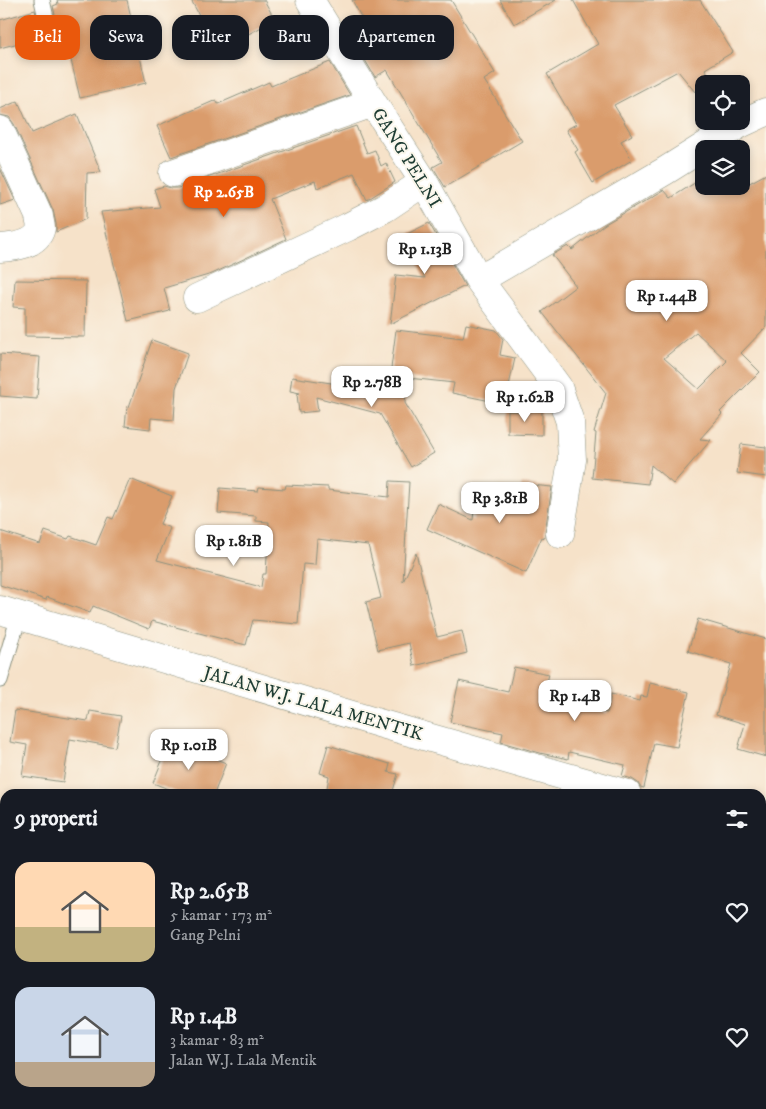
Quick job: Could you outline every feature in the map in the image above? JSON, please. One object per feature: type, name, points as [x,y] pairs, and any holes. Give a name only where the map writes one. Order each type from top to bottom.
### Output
[{"type":"street","name":"GANG PELNI","points":[[310,0],[424,182],[479,280],[558,387],[570,422],[572,460],[560,534]]},
{"type":"street","points":[[173,173],[373,103]]},
{"type":"street","points":[[479,280],[665,171],[740,124],[766,112]]},
{"type":"street","points":[[0,130],[39,216],[41,228],[35,238],[25,244],[0,248]]},
{"type":"street","points":[[197,298],[356,223],[385,208],[424,182]]},
{"type":"street","points":[[9,619],[377,738],[553,789]]},
{"type":"street","name":"JALAN W.J. LALA MENTIK","points":[[9,619],[609,789]]},
{"type":"lane","points":[[42,0],[45,15]]},
{"type":"lane","points":[[0,680],[9,619]]},
{"type":"building","points":[[57,0],[127,0],[130,15],[90,15],[90,60],[141,60],[146,83],[80,98],[71,60],[80,60],[80,15],[55,15],[53,6],[58,4]]},
{"type":"building","points":[[191,0],[264,0],[272,15],[259,15],[259,28],[249,34],[249,15],[199,15]]},
{"type":"building","points":[[352,0],[451,0],[495,73],[484,80],[522,141],[445,187],[433,167],[442,162],[387,70],[375,77],[365,60],[454,60],[454,15],[360,15]]},
{"type":"building","points":[[500,0],[556,0],[514,24]]},
{"type":"building","points":[[573,0],[700,0],[733,52],[705,69],[709,75],[695,75],[695,92],[678,71],[614,105],[632,135],[621,141],[632,160],[593,183],[575,152],[578,150],[566,130],[576,124],[547,74],[598,44]]},
{"type":"building","points":[[35,10],[36,15],[18,15]]},
{"type":"building","points":[[15,16],[15,44],[0,48],[0,20]]},
{"type":"building","points":[[330,62],[350,95],[171,157],[157,126],[216,100],[218,104],[269,82],[271,86]]},
{"type":"building","points":[[18,101],[32,133],[77,114],[101,172],[87,173],[86,219],[56,232],[53,210],[14,124],[9,117],[0,115],[0,109]]},
{"type":"building","points":[[356,126],[367,153],[375,150],[381,166],[386,163],[395,182],[367,200],[354,173],[317,188],[315,181],[270,199],[286,239],[212,274],[164,288],[170,311],[128,321],[101,212],[160,207],[154,189],[164,186],[178,188]]},
{"type":"building","points":[[0,168],[15,200],[0,205]]},
{"type":"building","points":[[766,174],[766,327],[741,353],[760,372],[720,412],[722,414],[700,439],[711,440],[673,484],[651,465],[648,484],[592,478],[596,433],[594,432],[606,393],[542,312],[576,286],[552,255],[568,246],[572,250],[605,224],[664,190],[671,198],[695,183],[695,195],[750,195],[750,183]],"holes":[[[696,332],[727,361],[699,389],[664,358]]]},
{"type":"building","points":[[429,223],[465,286],[390,324],[396,275],[425,278],[403,236]]},
{"type":"building","points":[[15,280],[86,281],[85,337],[25,336],[25,308],[13,307]]},
{"type":"building","points":[[466,324],[496,330],[503,339],[500,355],[515,358],[505,404],[452,393],[454,383],[390,376],[396,330],[463,338]]},
{"type":"building","points":[[152,340],[188,353],[176,388],[174,420],[151,418],[150,429],[125,426],[127,406],[129,407]]},
{"type":"building","points":[[0,354],[40,357],[37,399],[0,396]]},
{"type":"building","points":[[371,374],[407,377],[405,403],[434,453],[411,467],[380,414],[316,397],[318,411],[299,413],[297,394],[300,393],[290,391],[292,377],[370,389]]},
{"type":"building","points":[[508,411],[542,411],[542,435],[508,434]]},
{"type":"building","points":[[741,444],[766,447],[766,477],[737,473]]},
{"type":"building","points":[[130,479],[172,496],[160,524],[170,528],[157,560],[261,587],[263,574],[266,574],[269,522],[256,521],[256,516],[218,513],[220,488],[258,491],[259,487],[285,489],[286,485],[328,487],[328,490],[389,497],[390,481],[409,482],[403,582],[416,553],[437,637],[462,631],[467,653],[414,666],[409,643],[378,650],[366,602],[381,598],[368,545],[317,539],[315,565],[303,564],[298,624],[253,620],[246,645],[152,621],[149,629],[93,606],[90,613],[47,597],[46,600],[0,585],[0,531],[40,544],[45,531],[68,539],[70,536],[96,545],[108,517],[113,519]]},
{"type":"building","points":[[521,484],[552,487],[545,538],[542,537],[526,573],[427,529],[438,504],[473,520],[476,489],[499,491],[500,487],[521,489]]},
{"type":"building","points":[[698,619],[766,639],[766,757],[738,749],[745,724],[716,715],[731,664],[688,651]]},
{"type":"building","points":[[514,667],[549,674],[543,699],[607,713],[611,694],[640,701],[641,696],[647,697],[650,683],[689,692],[677,747],[654,743],[644,788],[640,787],[632,779],[622,776],[625,765],[569,752],[568,759],[540,753],[501,742],[503,733],[450,722],[459,681],[508,692]]},
{"type":"building","points":[[15,710],[88,721],[90,711],[121,716],[115,747],[70,739],[63,782],[22,776],[27,745],[10,742]]},
{"type":"building","points":[[170,741],[226,763],[216,789],[168,789],[153,783]]},
{"type":"building","points":[[328,745],[390,764],[388,772],[398,774],[394,789],[327,789],[329,776],[320,773]]}]
